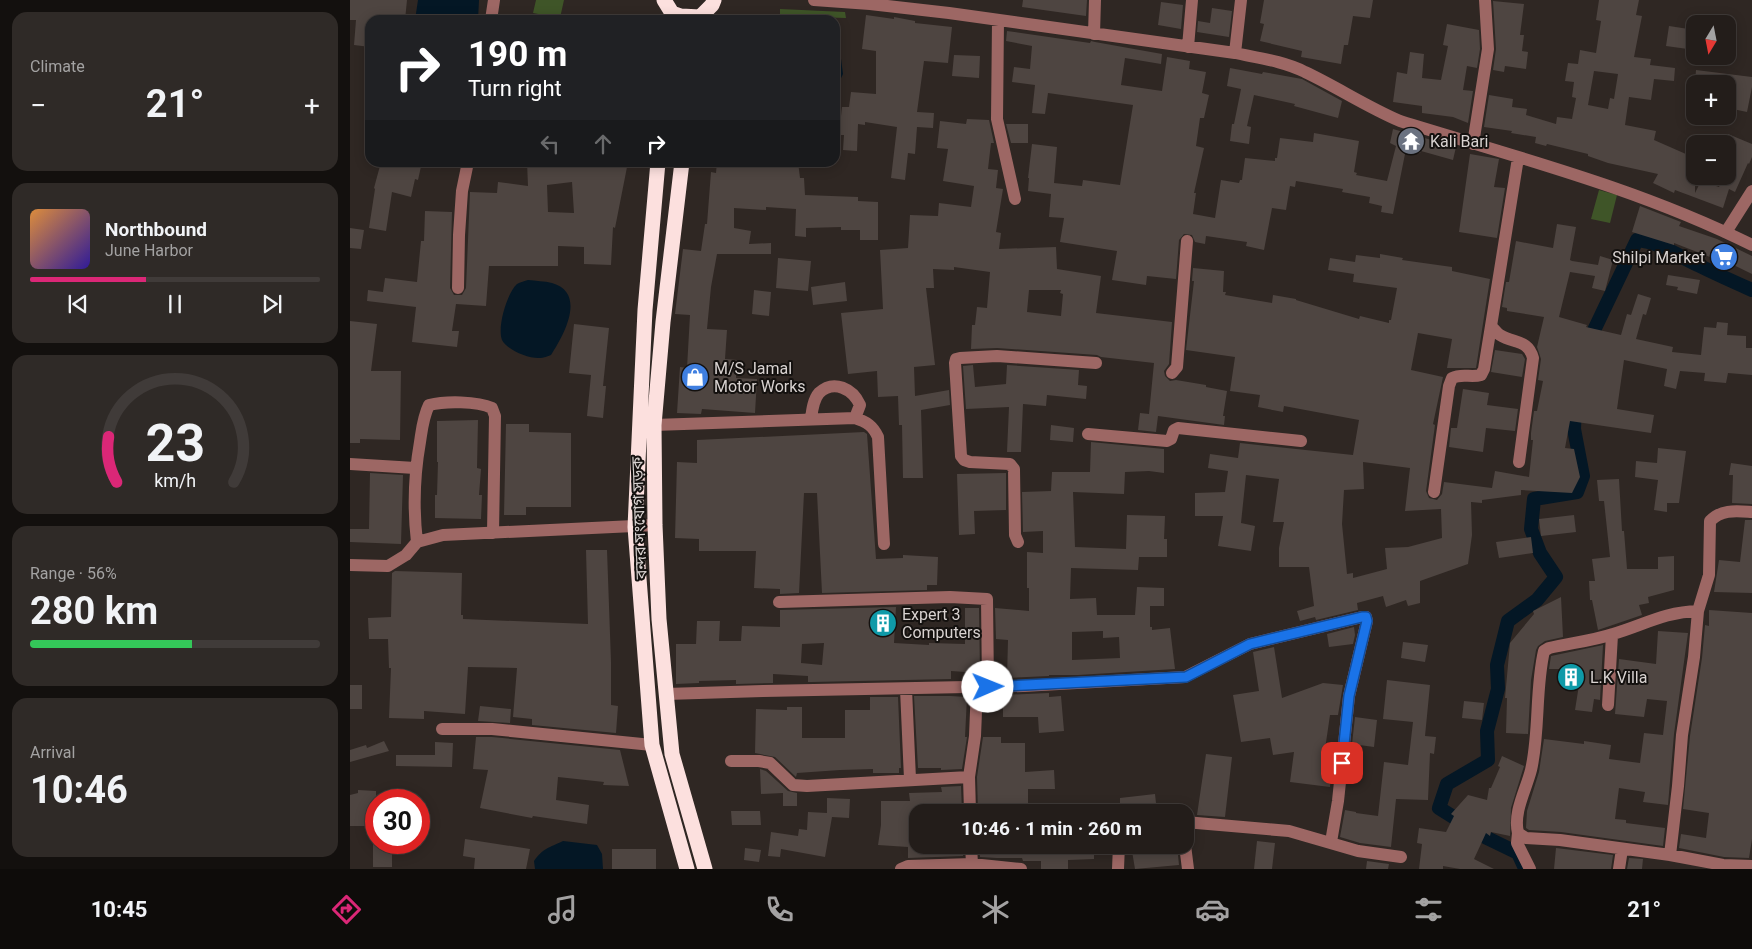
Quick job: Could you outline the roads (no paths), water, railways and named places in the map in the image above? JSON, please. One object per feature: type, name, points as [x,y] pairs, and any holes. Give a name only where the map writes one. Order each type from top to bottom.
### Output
[{"type":"highway","points":[[664,0],[672,15]]},
{"type":"highway","points":[[703,15],[714,0]]},
{"type":"highway","name":"বন্দর সংযোগ সড়ক","points":[[658,167],[644,310],[635,527],[652,746],[687,869]]},
{"type":"highway","name":"বন্দর সংযোগ সড়ক","points":[[681,167],[663,322],[654,425],[655,525],[660,619],[672,754],[704,869]]},
{"type":"street","points":[[492,15],[494,0]]},
{"type":"street","points":[[814,0],[870,2],[1235,53],[1280,62],[1304,71],[1383,114],[1400,121],[1579,175],[1689,216],[1752,245]]},
{"type":"street","points":[[949,13],[951,0]]},
{"type":"street","points":[[1094,34],[1095,0]]},
{"type":"street","points":[[1188,47],[1192,0]]},
{"type":"street","points":[[1235,53],[1241,0]]},
{"type":"street","points":[[1473,144],[1488,49],[1485,0]]},
{"type":"street","points":[[998,21],[997,119],[1015,199]]},
{"type":"street","points":[[1434,492],[1449,386],[1452,378],[1459,375],[1474,377],[1481,375],[1484,369],[1518,158]]},
{"type":"street","points":[[458,288],[462,191],[467,167]]},
{"type":"street","points":[[1726,232],[1752,191]]},
{"type":"street","points":[[1172,373],[1177,368],[1187,241]]},
{"type":"street","points":[[1491,326],[1499,335],[1523,344],[1531,350],[1533,358],[1518,462]]},
{"type":"street","points":[[1018,542],[1015,535],[1014,469],[1010,464],[970,462],[964,460],[961,456],[956,359],[997,356],[1096,363]]},
{"type":"street","points":[[811,419],[813,404],[819,393],[832,386],[846,388],[856,396],[860,405],[855,418]]},
{"type":"street","points":[[417,542],[413,514],[415,468],[424,414],[429,405],[438,403],[484,404],[492,408],[495,416],[494,533]]},
{"type":"street","points":[[654,425],[855,418],[864,421],[874,428],[878,437],[884,544]]},
{"type":"street","points":[[1088,434],[1167,441],[1171,439],[1174,430],[1178,428],[1301,441]]},
{"type":"street","points":[[350,464],[415,468]]},
{"type":"street","points":[[1670,855],[1682,735],[1694,657],[1698,610],[1709,575],[1710,521],[1715,516],[1726,511],[1752,512]]},
{"type":"street","points":[[350,565],[388,566],[406,555],[417,542],[443,535],[655,525]]},
{"type":"street","points":[[779,602],[950,597],[987,599],[983,687],[969,777],[970,804]]},
{"type":"street","points":[[1530,869],[1517,843],[1518,833],[1516,825],[1521,800],[1531,769],[1544,651],[1548,648],[1612,635],[1680,611],[1698,610]]},
{"type":"street","points":[[666,694],[983,687],[1186,677],[1250,644],[1366,617],[1367,621],[1349,696],[1338,801],[1331,842]]},
{"type":"street","points":[[1608,705],[1612,635]]},
{"type":"street","points":[[906,688],[910,779]]},
{"type":"street","points":[[442,729],[500,729],[652,746]]},
{"type":"street","points":[[731,761],[770,763],[793,785],[807,786],[969,777]]},
{"type":"street","points":[[1194,823],[1289,831],[1358,851],[1401,857]]},
{"type":"street","points":[[1518,833],[1526,838],[1560,840],[1723,864],[1752,866]]},
{"type":"street","points":[[1619,869],[1622,849]]},
{"type":"street","points":[[971,854],[972,864]]},
{"type":"street","points":[[1118,869],[1119,854]]},
{"type":"street","points":[[1186,854],[1188,869]]},
{"type":"street","points":[[901,869],[908,866],[972,864],[1021,869]]},
{"type":"water","points":[[418,0],[479,0],[478,15],[416,15]]},
{"type":"water","points":[[840,51],[843,74],[840,80]]},
{"type":"water","points":[[528,280],[552,283],[563,288],[568,296],[570,305],[570,315],[562,337],[551,355],[543,358],[530,357],[519,353],[508,347],[502,340],[502,319],[513,288],[517,284]]},
{"type":"water","points":[[563,841],[597,845],[602,854],[603,869],[535,869],[534,861],[540,853]]},
{"type":"waterway","points":[[1587,345],[1637,240],[1661,246],[1752,290]]},
{"type":"waterway","points":[[1524,866],[1518,853],[1487,838],[1439,808],[1447,784],[1488,760],[1487,731],[1498,689],[1497,665],[1508,621],[1537,600],[1556,577],[1540,553],[1531,529],[1534,499],[1577,492],[1583,476],[1574,429],[1575,404]]},
{"type":"place","name":"Kali Bari","points":[[1411,141]]},
{"type":"place","name":"Shilpi Market","points":[[1724,257]]},
{"type":"place","name":"M/S Jamal Motor Works","points":[[695,377]]},
{"type":"place","name":"Expert 3 Computers","points":[[883,623]]},
{"type":"place","name":"L.K Villa","points":[[1571,677]]}]
